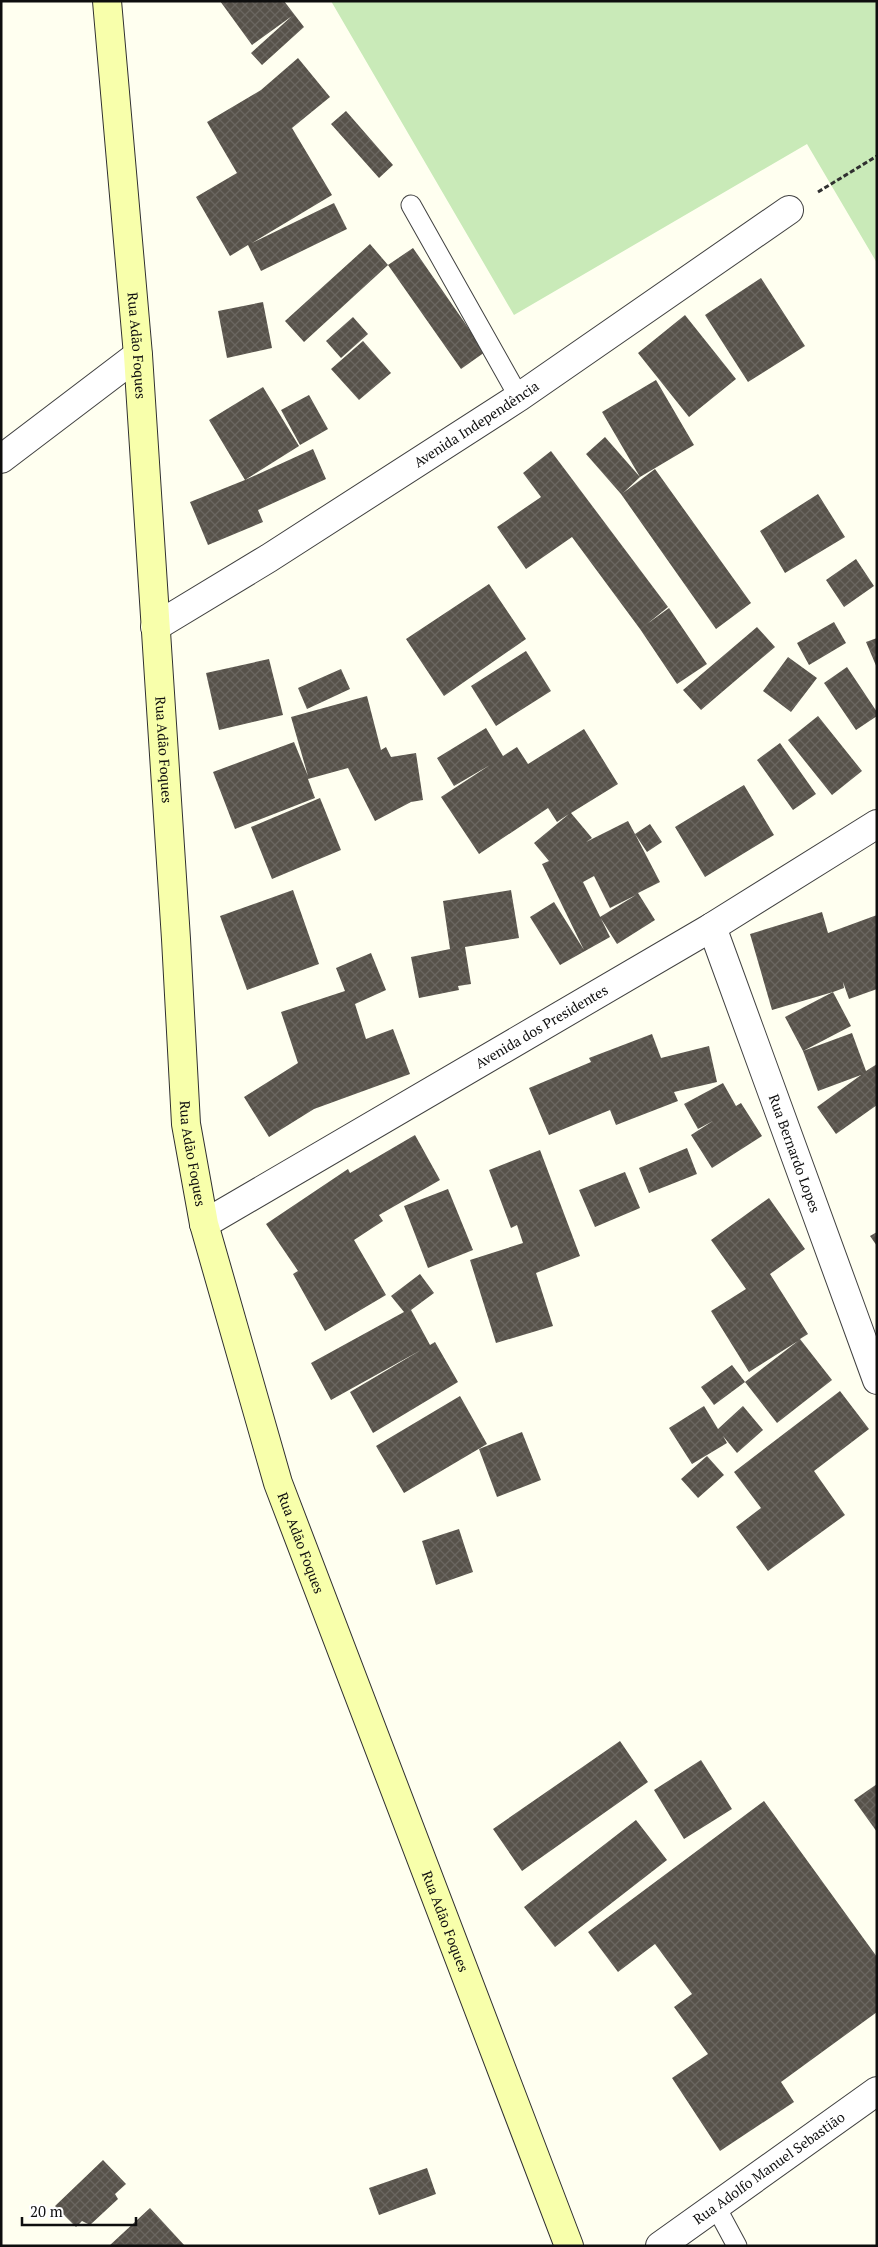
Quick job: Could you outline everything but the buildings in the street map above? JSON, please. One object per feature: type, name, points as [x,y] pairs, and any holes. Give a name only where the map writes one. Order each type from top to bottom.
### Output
[{"type":"main road","name":"Rua Adão Foques","points":[[107,1],[138,355],[176,939],[186,1124],[204,1224],[278,1484],[569,2246]]},
{"type":"street","name":"Avenida Independência","points":[[155,627],[269,558],[519,397],[789,210]]},
{"type":"street","points":[[1,459],[138,355]]},
{"type":"street","name":"Avenida dos Presidentes","points":[[204,1224],[712,927],[877,824]]},
{"type":"street","name":"Rua Bernardo Lopes","points":[[712,927],[877,1380]]},
{"type":"street","name":"Rua Adolfo Manuel Sebastião","points":[[660,2246],[877,2091]]},
{"type":"lane","points":[[411,205],[519,397]]},
{"type":"lane","points":[[716,2207],[737,2246]]},
{"type":"path","points":[[789,210],[877,156]]},
{"type":"green space","points":[[331,1],[877,1],[877,263],[807,144],[514,315]]}]
